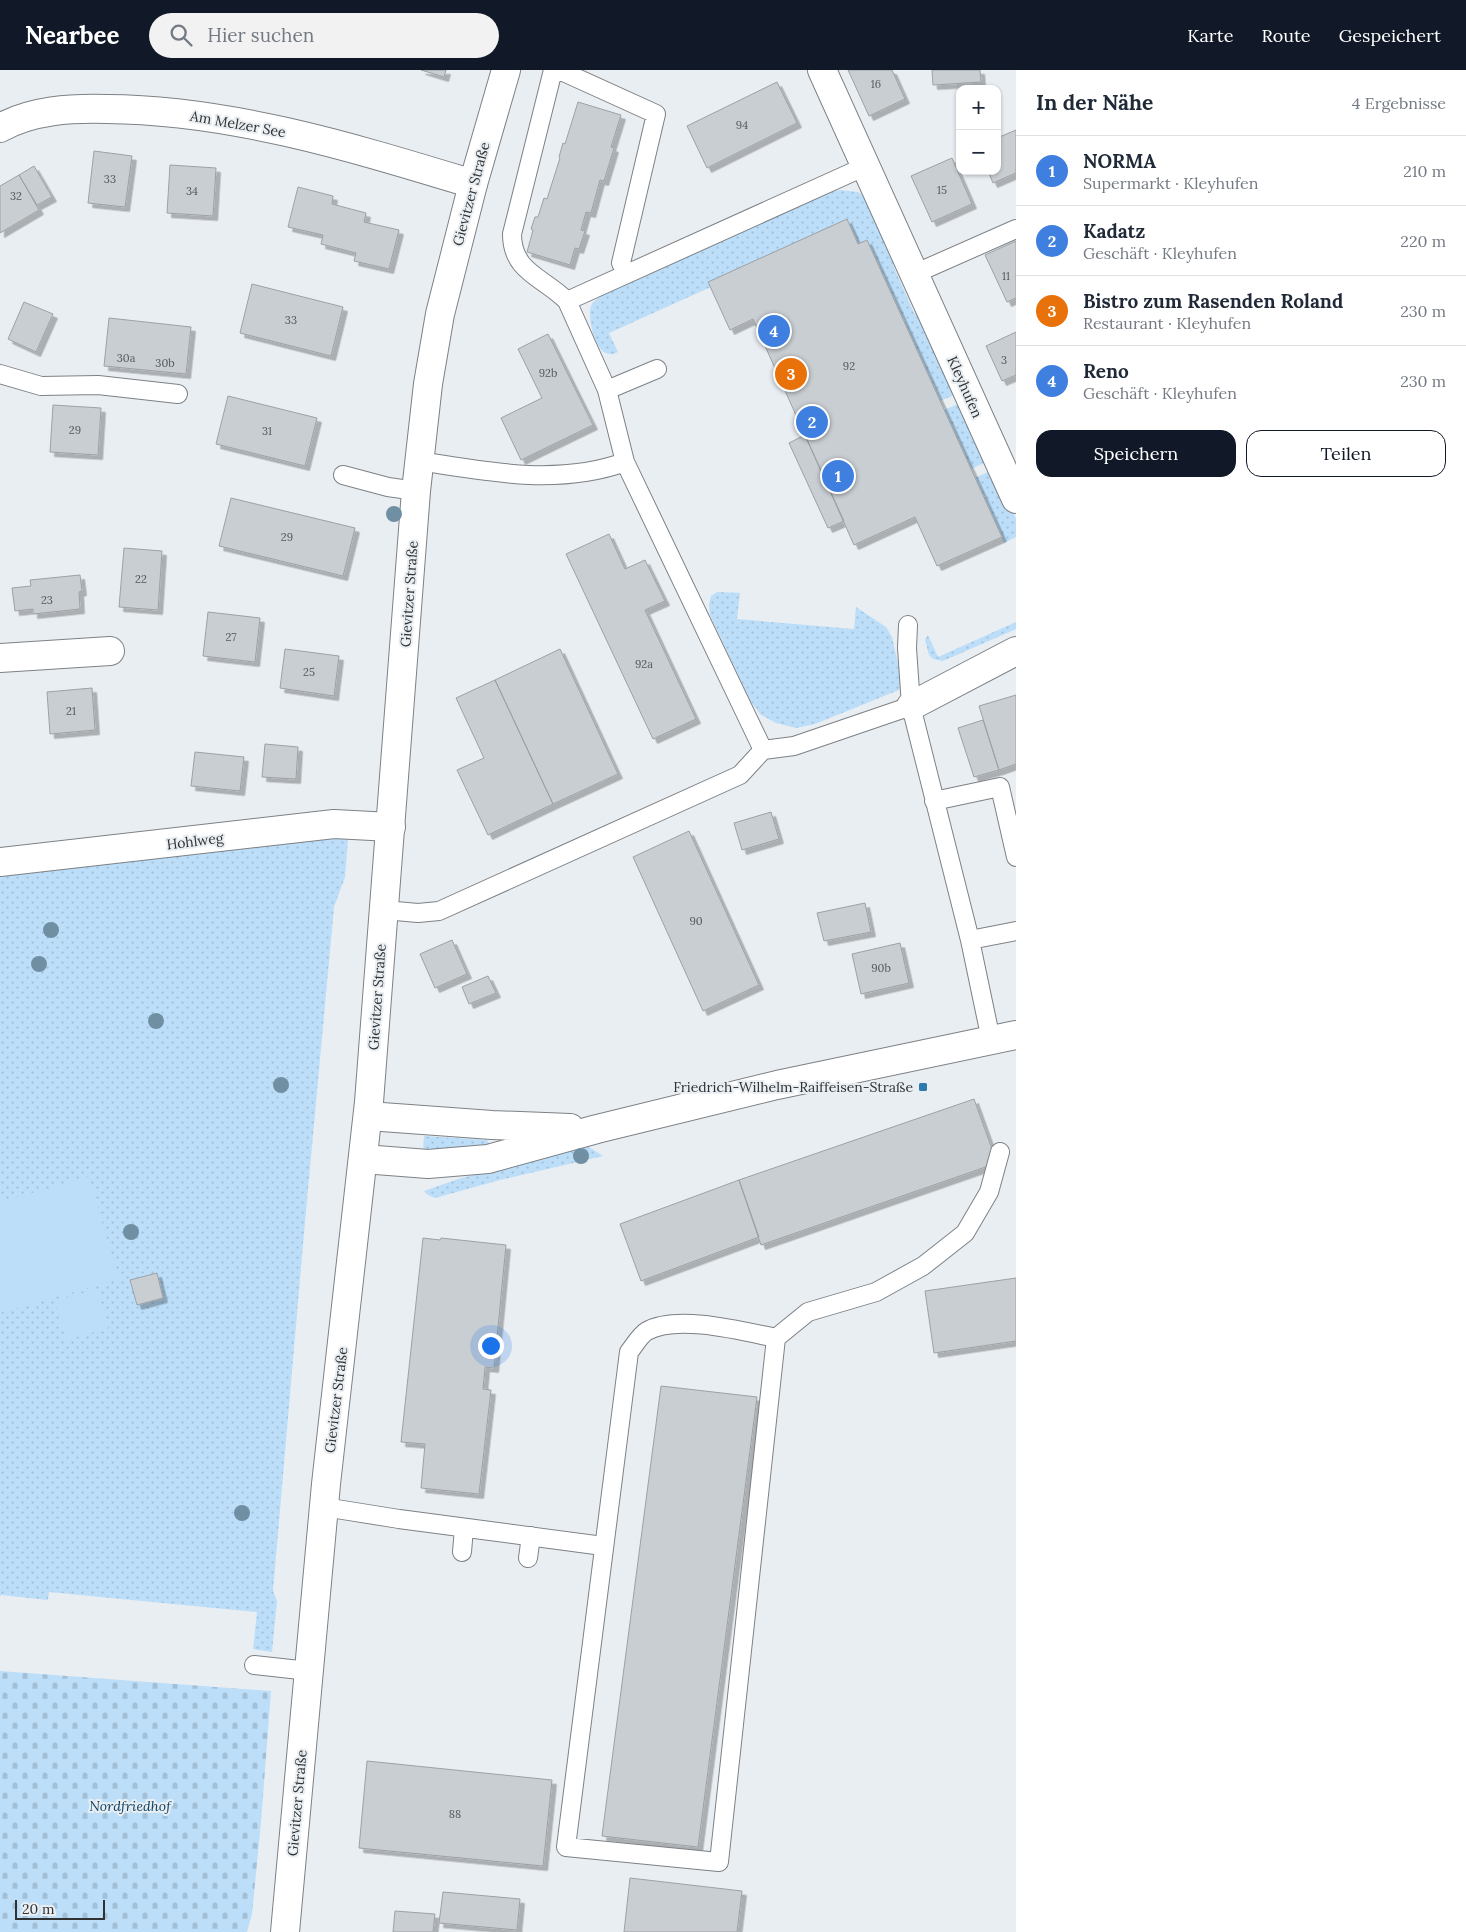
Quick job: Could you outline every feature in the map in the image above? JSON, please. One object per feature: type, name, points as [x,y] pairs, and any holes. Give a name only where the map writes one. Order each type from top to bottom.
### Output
[{"type":"street","name":"Gievitzer Straße","points":[[284,1932],[324,1507],[368,1116],[416,491],[428,384],[440,314],[473,184],[506,70]]},
{"type":"street","name":"Kleyhufen","points":[[822,70],[1016,499]]},
{"type":"street","name":"Am Melzer See","points":[[0,128],[33,115],[58,111],[136,109],[193,115],[281,130],[473,184]]},
{"type":"street","points":[[0,658],[110,651]]},
{"type":"street","points":[[911,706],[1016,651]]},
{"type":"street","name":"Hohlweg","points":[[0,862],[140,848],[334,824],[390,827]]},
{"type":"street","points":[[363,1159],[428,1164],[488,1159],[597,1129],[777,1085],[1003,1037]]},
{"type":"street","points":[[368,1116],[492,1125],[597,1129]]},
{"type":"lane","points":[[553,70],[512,234],[512,247],[516,259],[522,267],[555,290],[567,301],[607,390],[625,462],[763,750]]},
{"type":"lane","points":[[559,70],[656,114],[621,263],[626,273]]},
{"type":"lane","points":[[567,301],[866,166]]},
{"type":"lane","points":[[914,274],[1016,228]]},
{"type":"lane","points":[[607,390],[657,369]]},
{"type":"lane","points":[[0,374],[41,386],[98,385],[178,394]]},
{"type":"lane","points":[[419,461],[466,469],[529,475],[568,475],[604,469],[625,462]]},
{"type":"lane","points":[[343,475],[416,491]]},
{"type":"lane","points":[[908,625],[906,648],[911,706],[970,940],[1003,1037]]},
{"type":"lane","points":[[384,910],[418,913],[439,912],[740,774],[763,750],[794,746],[911,706]]},
{"type":"lane","points":[[934,801],[1000,786],[1016,857]]},
{"type":"lane","points":[[970,940],[1016,931]]},
{"type":"lane","points":[[776,1338],[710,1325],[668,1324],[646,1332],[629,1352],[566,1847],[719,1862],[776,1338],[808,1312],[876,1292],[923,1266],[965,1234],[989,1192],[1000,1152]]},
{"type":"lane","points":[[324,1507],[392,1525],[464,1528],[603,1546]]},
{"type":"lane","points":[[462,1552],[464,1528]]},
{"type":"lane","points":[[528,1558],[531,1536]]},
{"type":"lane","points":[[254,1665],[309,1671]]},
{"type":"green space","points":[[840,190],[858,192],[865,197],[895,253],[893,265],[914,313],[924,319],[959,393],[940,401],[867,240],[858,244],[847,220],[709,282],[711,287],[609,333],[618,352],[608,354],[598,346],[593,332],[590,311],[592,304],[602,295],[829,192]]},
{"type":"green space","points":[[963,402],[990,460],[971,469],[944,410]]},
{"type":"green space","points":[[994,469],[1016,519],[1016,537],[1004,543],[975,478]]},
{"type":"green space","points":[[717,592],[740,593],[737,619],[854,629],[856,607],[886,627],[892,637],[902,682],[899,690],[815,724],[796,728],[776,723],[760,714],[750,700],[710,615],[709,605],[711,596]]},
{"type":"green space","points":[[1016,622],[1016,629],[943,661],[933,659],[929,655],[925,640],[928,635],[938,657]]},
{"type":"green space","points":[[335,837],[348,839],[345,877],[334,907],[273,1591],[277,1601],[272,1652],[253,1649],[257,1612],[49,1592],[48,1600],[1,1595],[0,1597],[0,874]]},
{"type":"green space","points":[[424,1136],[487,1140],[490,1145],[423,1152]]},
{"type":"green space","points":[[589,1147],[603,1156],[500,1180],[435,1198],[424,1191],[461,1178]]},
{"type":"green space","points":[[89,1177],[119,1279],[0,1313],[0,1202]]},
{"type":"green space","points":[[97,1289],[108,1328],[66,1340],[55,1301]]},
{"type":"green space","name":"Nordfriedhof","points":[[0,1671],[271,1691],[252,1914],[247,1932],[0,1932]]},
{"type":"building","points":[[421,70],[446,70],[444,77]]},
{"type":"building","points":[[848,70],[892,70],[905,99],[869,116]]},
{"type":"building","points":[[932,70],[980,70],[981,82],[933,85]]},
{"type":"building","points":[[777,82],[797,123],[707,168],[687,126]]},
{"type":"building","points":[[578,102],[621,115],[611,147],[614,148],[604,181],[600,180],[591,213],[586,212],[581,230],[585,231],[579,249],[575,248],[570,265],[527,252],[535,217],[538,217],[544,198],[547,199],[563,143],[565,144]]},
{"type":"building","points":[[1016,130],[1016,173],[993,183],[990,175],[1001,175],[1001,136]]},
{"type":"building","points":[[94,151],[132,156],[125,207],[88,203]]},
{"type":"building","points":[[952,158],[956,167],[956,175],[959,175],[972,204],[932,222],[911,176]]},
{"type":"building","points":[[170,165],[216,168],[213,216],[167,213]]},
{"type":"building","points":[[34,166],[52,197],[37,205],[19,175]]},
{"type":"building","points":[[19,175],[39,210],[0,233],[0,186]]},
{"type":"building","points":[[298,187],[333,196],[332,204],[366,213],[364,222],[399,230],[389,269],[354,261],[356,253],[321,244],[323,235],[288,227]]},
{"type":"building","points":[[847,219],[858,244],[867,240],[1002,537],[937,566],[915,517],[854,545],[753,319],[730,330],[708,282]]},
{"type":"building","points":[[1016,241],[1016,298],[1007,302],[985,255]]},
{"type":"building","points":[[252,284],[343,307],[331,356],[240,333]]},
{"type":"building","points":[[24,302],[53,314],[36,352],[8,339]]},
{"type":"building","points":[[109,318],[191,327],[186,374],[104,366]]},
{"type":"building","points":[[1016,332],[1016,375],[1002,381],[986,346]]},
{"type":"building","points":[[548,334],[593,425],[521,460],[501,418],[542,398],[518,349]]},
{"type":"building","points":[[228,396],[317,418],[305,466],[216,444]]},
{"type":"building","points":[[53,405],[101,408],[98,455],[50,452]]},
{"type":"building","points":[[805,435],[844,521],[828,528],[789,443]]},
{"type":"building","points":[[231,498],[355,528],[343,576],[219,546]]},
{"type":"building","points":[[609,534],[625,569],[645,560],[665,601],[645,610],[696,719],[653,739],[566,554]]},
{"type":"building","points":[[124,548],[162,551],[158,610],[119,607]]},
{"type":"building","points":[[80,575],[82,591],[79,592],[80,609],[33,614],[33,609],[15,611],[12,588],[31,586],[30,580]]},
{"type":"building","points":[[208,612],[260,618],[255,662],[203,656]]},
{"type":"building","points":[[285,649],[339,656],[334,696],[280,688]]},
{"type":"building","points":[[560,649],[618,774],[553,804],[495,680]]},
{"type":"building","points":[[495,680],[553,804],[488,835],[457,770],[484,758],[456,698]]},
{"type":"building","points":[[92,688],[95,730],[50,734],[47,692]]},
{"type":"building","points":[[1016,695],[1016,764],[999,770],[979,706]]},
{"type":"building","points":[[983,720],[999,770],[974,777],[958,728]]},
{"type":"building","points":[[265,744],[298,747],[296,779],[262,777]]},
{"type":"building","points":[[195,752],[244,757],[240,791],[191,786]]},
{"type":"building","points":[[771,812],[779,839],[742,850],[734,823]]},
{"type":"building","points":[[689,831],[759,985],[703,1011],[633,857]]},
{"type":"building","points":[[865,903],[871,932],[824,941],[817,913]]},
{"type":"building","points":[[452,940],[467,974],[435,988],[420,954]]},
{"type":"building","points":[[900,943],[909,983],[861,994],[852,954]]},
{"type":"building","points":[[488,976],[496,993],[469,1004],[462,987]]},
{"type":"building","points":[[974,1099],[997,1163],[761,1245],[739,1180]]},
{"type":"building","points":[[739,1180],[759,1237],[641,1281],[620,1224]]},
{"type":"building","points":[[423,1238],[440,1240],[441,1238],[506,1245],[494,1368],[485,1367],[483,1389],[491,1390],[479,1494],[421,1488],[425,1444],[401,1442]]},
{"type":"building","points":[[157,1273],[163,1298],[137,1305],[130,1280]]},
{"type":"building","points":[[1016,1278],[1016,1341],[934,1353],[925,1291]]},
{"type":"building","points":[[661,1386],[757,1397],[698,1847],[602,1836]]},
{"type":"building","points":[[367,1761],[552,1780],[543,1866],[359,1848]]},
{"type":"building","points":[[630,1878],[742,1891],[737,1932],[624,1932]]},
{"type":"building","points":[[443,1892],[520,1899],[517,1930],[439,1923]]},
{"type":"building","points":[[395,1911],[435,1914],[433,1932],[393,1932]]},
{"type":"place","name":"Reno","points":[[774,331]]},
{"type":"place","name":"Bistro zum Rasenden Roland","points":[[791,374]]},
{"type":"place","name":"Kadatz","points":[[812,422]]},
{"type":"place","name":"NORMA","points":[[838,476]]},
{"type":"place","name":"Friedrich-Wilhelm-Raiffeisen-Straße","points":[[923,1087]]}]
